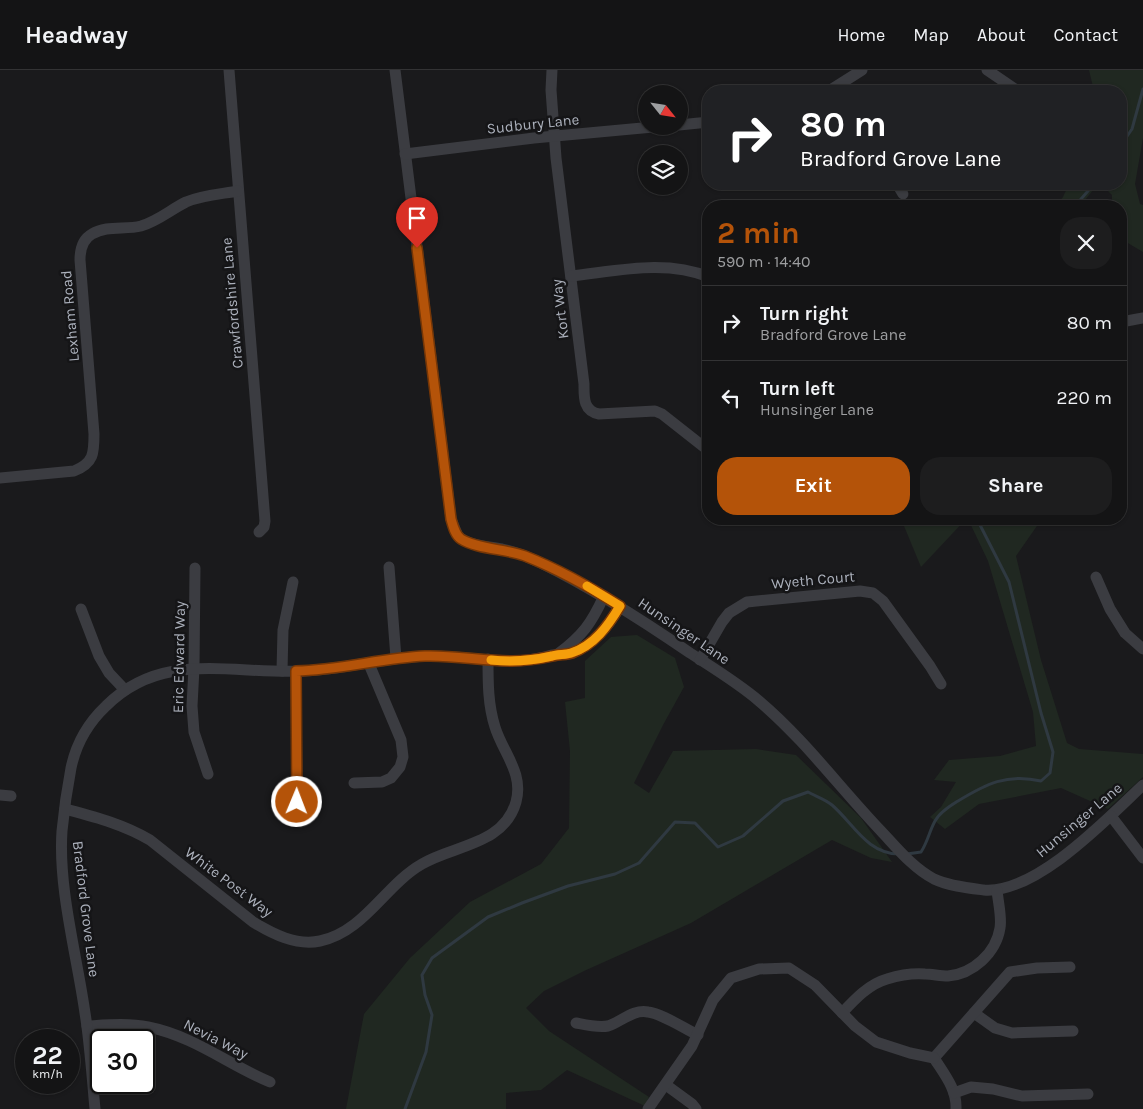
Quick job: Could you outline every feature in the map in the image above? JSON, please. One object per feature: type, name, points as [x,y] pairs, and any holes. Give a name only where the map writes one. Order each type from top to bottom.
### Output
[{"type":"street","name":"Crawfordshire Lane","points":[[228,70],[265,521],[264,527],[259,532]]},
{"type":"street","name":"Hunsinger Lane","points":[[395,70],[448,494],[454,529],[462,539],[471,544],[504,549],[524,555],[604,596],[758,700],[790,729],[911,861],[928,875],[946,883],[965,888],[997,890],[1025,880],[1076,846],[1143,786]]},
{"type":"street","name":"Kort Way","points":[[552,70],[550,90],[554,137],[586,406],[594,413],[599,414],[655,411],[662,414],[702,445]]},
{"type":"street","points":[[841,85],[862,70]]},
{"type":"street","points":[[987,70],[1009,85]]},
{"type":"street","points":[[688,124],[702,123]]},
{"type":"street","name":"Sudbury Lane","points":[[405,154],[638,129]]},
{"type":"street","name":"Lexham Road","points":[[0,478],[74,471],[82,468],[91,458],[94,450],[80,260],[80,251],[84,241],[93,233],[104,229],[139,226],[150,223],[194,199],[238,192]]},
{"type":"street","points":[[571,276],[667,267],[702,275]]},
{"type":"street","points":[[1127,321],[1143,318]]},
{"type":"street","points":[[389,567],[396,658]]},
{"type":"street","name":"Eric Edward Way","points":[[195,568],[192,706],[194,732],[208,774]]},
{"type":"street","points":[[1096,577],[1110,609],[1125,633],[1143,649]]},
{"type":"street","points":[[282,671],[283,630],[293,582]]},
{"type":"street","name":"Wyeth Court","points":[[700,660],[722,622],[729,613],[741,605],[755,601],[867,591],[883,601],[941,684]]},
{"type":"street","name":"Bradford Grove Lane","points":[[556,655],[578,639],[588,627],[604,596]]},
{"type":"street","name":"Bradford Grove Lane","points":[[95,1109],[87,1026],[64,879],[62,832],[72,766],[80,741],[91,722],[99,713],[134,684],[156,674],[194,668],[296,671],[369,664],[396,658],[457,656],[521,661],[574,652],[599,635],[610,623],[620,606]]},
{"type":"street","points":[[81,609],[99,656],[109,673],[125,690]]},
{"type":"street","name":"White Post Way","points":[[65,809],[122,826],[150,840],[252,922],[268,931],[301,942],[319,941],[335,937],[353,926],[411,871],[447,852],[489,837],[500,829],[510,815],[517,799],[518,781],[513,764],[496,729],[490,707],[488,659]]},
{"type":"street","points":[[354,782],[382,782],[391,778],[400,768],[403,757],[400,740],[369,664]]},
{"type":"street","points":[[296,671],[297,802]]},
{"type":"street","points":[[1110,816],[1143,858]]},
{"type":"street","points":[[842,1013],[865,990],[885,979],[905,974],[947,976],[965,972],[981,963],[993,947],[1000,928],[997,890]]},
{"type":"street","points":[[934,1058],[1010,972],[1037,968],[1070,967]]},
{"type":"street","points":[[648,1109],[692,1046],[713,1000],[731,978],[759,969],[789,968],[815,985],[854,1026],[876,1042],[910,1053],[934,1058],[952,1085],[956,1109]]},
{"type":"street","points":[[576,1023],[607,1026],[635,1013],[646,1011],[657,1014],[698,1035]]},
{"type":"street","points":[[974,1013],[995,1028],[1012,1033],[1073,1031]]},
{"type":"street","name":"Nevia Way","points":[[87,1026],[148,1026],[180,1036],[203,1046],[248,1073],[270,1082]]},
{"type":"street","points":[[666,1085],[696,1109]]},
{"type":"street","points":[[954,1093],[971,1087],[992,1088],[1022,1096],[1088,1094]]},
{"type":"shaded area","points":[[1089,70],[1143,70],[1143,138],[1135,184],[1140,204],[1143,205],[1143,252],[1127,243],[1127,200],[1112,200],[1112,195],[1107,190],[1127,190],[1127,85],[1093,85]]},
{"type":"shaded area","points":[[1066,190],[1093,190],[1085,200],[1061,200]]},
{"type":"shaded area","points":[[905,525],[960,525],[921,567]]},
{"type":"shaded area","points":[[971,525],[1038,525],[1016,556],[1041,660],[1067,743],[1079,749],[1143,754],[1143,777],[1108,809],[1061,788],[979,804],[945,829],[930,817],[941,807],[956,782],[934,780],[949,760],[1000,756],[1036,746],[1033,712],[988,561]]},
{"type":"shaded area","points":[[637,635],[675,658],[684,687],[634,783],[649,793],[673,751],[756,749],[796,755],[861,818],[892,862],[871,858],[832,840],[691,923],[544,991],[526,1008],[549,1031],[649,1097],[645,1106],[567,1070],[541,1090],[506,1093],[506,1109],[346,1109],[364,1014],[410,958],[470,902],[541,864],[569,828],[570,751],[565,702],[585,698],[585,661],[611,637]]},
{"type":"waterway","points":[[1127,136],[1132,129],[1143,89]]},
{"type":"waterway","points":[[1080,200],[1089,190]]},
{"type":"waterway","points":[[907,854],[921,852],[937,818],[942,812],[968,795],[988,785],[1007,779],[1018,778],[1041,781],[1050,773],[1053,752],[1041,713],[1009,582],[980,525]]},
{"type":"waterway","points":[[405,1109],[426,1052],[432,1015],[425,995],[422,975],[432,958],[488,917],[568,886],[615,874],[639,863],[675,822],[695,823],[718,847],[743,836],[783,801],[808,792],[832,805],[869,843],[888,853],[899,854]]},
{"type":"slow traffic","points":[[491,660],[510,662],[538,659],[574,652],[588,644],[610,623],[620,606],[587,586]]},
{"type":"route","points":[[297,802],[296,671],[369,664],[396,658],[427,656],[457,656],[510,662],[567,654],[588,644],[599,635],[610,623],[620,606],[587,586],[524,555],[504,549],[471,544],[458,536],[454,529],[451,519],[417,248]]}]
